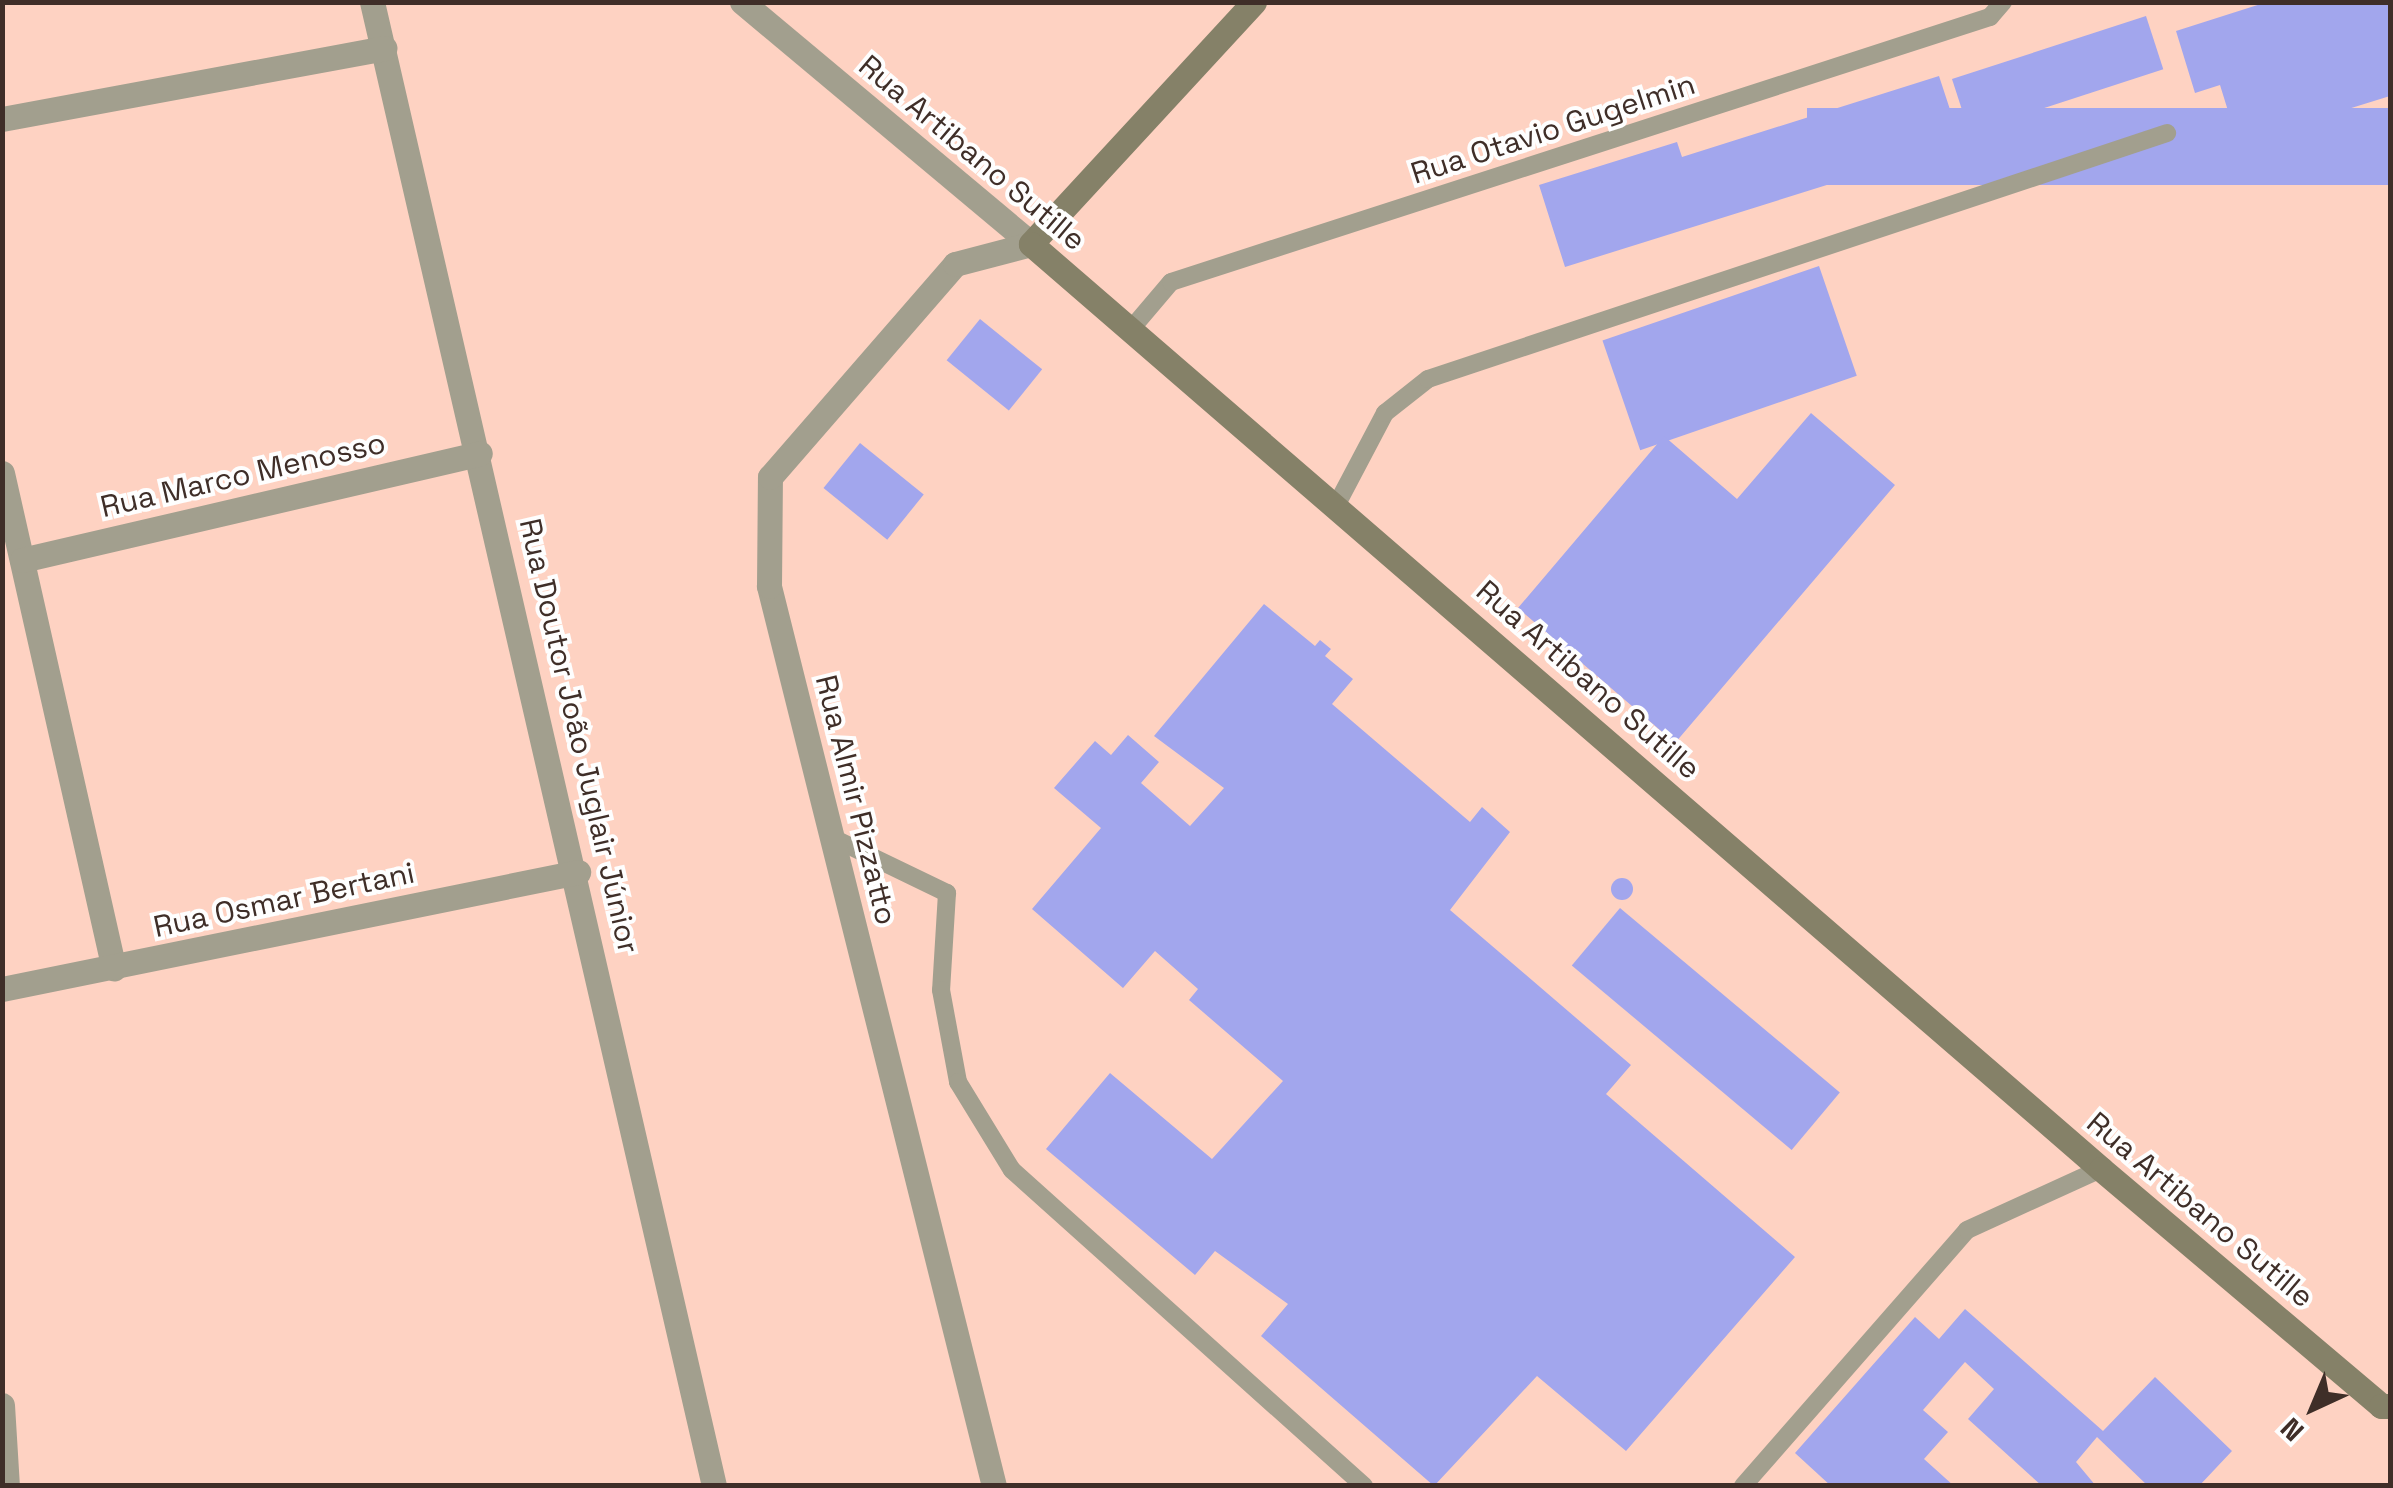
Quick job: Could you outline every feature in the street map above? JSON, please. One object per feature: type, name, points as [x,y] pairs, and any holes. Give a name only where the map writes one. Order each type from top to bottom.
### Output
[{"type":"main road","points":[[1031,244],[1254,2]]},
{"type":"main road","name":"Rua Artibano Sutille","points":[[1031,244],[2101,1169],[2381,1406],[2390,1406]]},
{"type":"street","name":"Rua Doutor João Juglair Júnior","points":[[372,2],[578,872],[714,1486]]},
{"type":"street","name":"Rua Artibano Sutille","points":[[742,2],[1031,244]]},
{"type":"street","points":[[2,119],[384,48]]},
{"type":"street","name":"Rua Almir Pizzatto","points":[[994,1486],[769,586],[770,478],[955,264],[1031,244]]},
{"type":"street","name":"Rua Marco Menosso","points":[[22,560],[480,454]]},
{"type":"street","points":[[2,472],[114,969]]},
{"type":"street","name":"Rua Osmar Bertani","points":[[2,990],[578,872]]},
{"type":"street","points":[[2,1405],[7,1486]]},
{"type":"lane","name":"Rua Otavio Gugelmin","points":[[1132,328],[1171,282],[1990,17],[2003,2]]},
{"type":"lane","points":[[1336,504],[1385,413],[1428,379],[2166,133]]},
{"type":"lane","points":[[831,837],[947,892],[941,990],[958,1082],[1012,1170],[1364,1486]]},
{"type":"lane","points":[[1743,1486],[1968,1230],[2101,1169]]},
{"type":"building","points":[[2267,2],[2390,2],[2390,96],[2238,143],[2220,85],[2195,93],[2176,31]]},
{"type":"building","points":[[2146,16],[2163,69],[1969,132],[1952,79]]},
{"type":"building","points":[[1939,76],[1961,143],[1565,267],[1539,185],[1677,142],[1682,157]]},
{"type":"building","points":[[1807,108],[2390,108],[2390,185],[1807,185]]},
{"type":"building","points":[[1819,266],[1857,376],[1640,450],[1602,341]]},
{"type":"building","points":[[980,319],[1042,369],[1009,411],[947,360]]},
{"type":"building","points":[[1811,413],[1895,485],[1675,743],[1518,608],[1664,436],[1737,499]]},
{"type":"building","points":[[860,443],[924,495],[887,540],[823,488]]},
{"type":"building","points":[[1264,604],[1315,646],[1320,640],[1331,649],[1325,656],[1353,679],[1332,704],[1470,822],[1482,807],[1510,832],[1450,910],[1631,1065],[1606,1094],[1795,1257],[1626,1451],[1537,1376],[1434,1486],[1261,1336],[1288,1304],[1215,1251],[1195,1275],[1046,1149],[1110,1073],[1212,1159],[1283,1081],[1189,1000],[1198,989],[1155,951],[1123,988],[1032,909],[1101,828],[1054,788],[1095,741],[1111,755],[1128,735],[1159,762],[1141,783],[1190,826],[1224,788],[1154,736]]},
{"type":"building","points":[[1622,878],[1630,881],[1630,897],[1622,900],[1614,897],[1611,889],[1614,881]]},
{"type":"building","points":[[1620,908],[1840,1092],[1792,1150],[1572,965]]},
{"type":"building","points":[[1965,1309],[2103,1431],[2155,1377],[2232,1451],[2199,1486],[2148,1486],[2097,1437],[2076,1462],[2096,1486],[2042,1486],[1968,1419],[1994,1389],[1965,1362],[1923,1410],[1948,1432],[1924,1459],[1954,1486],[1831,1486],[1795,1453],[1915,1317],[1939,1339]]}]
